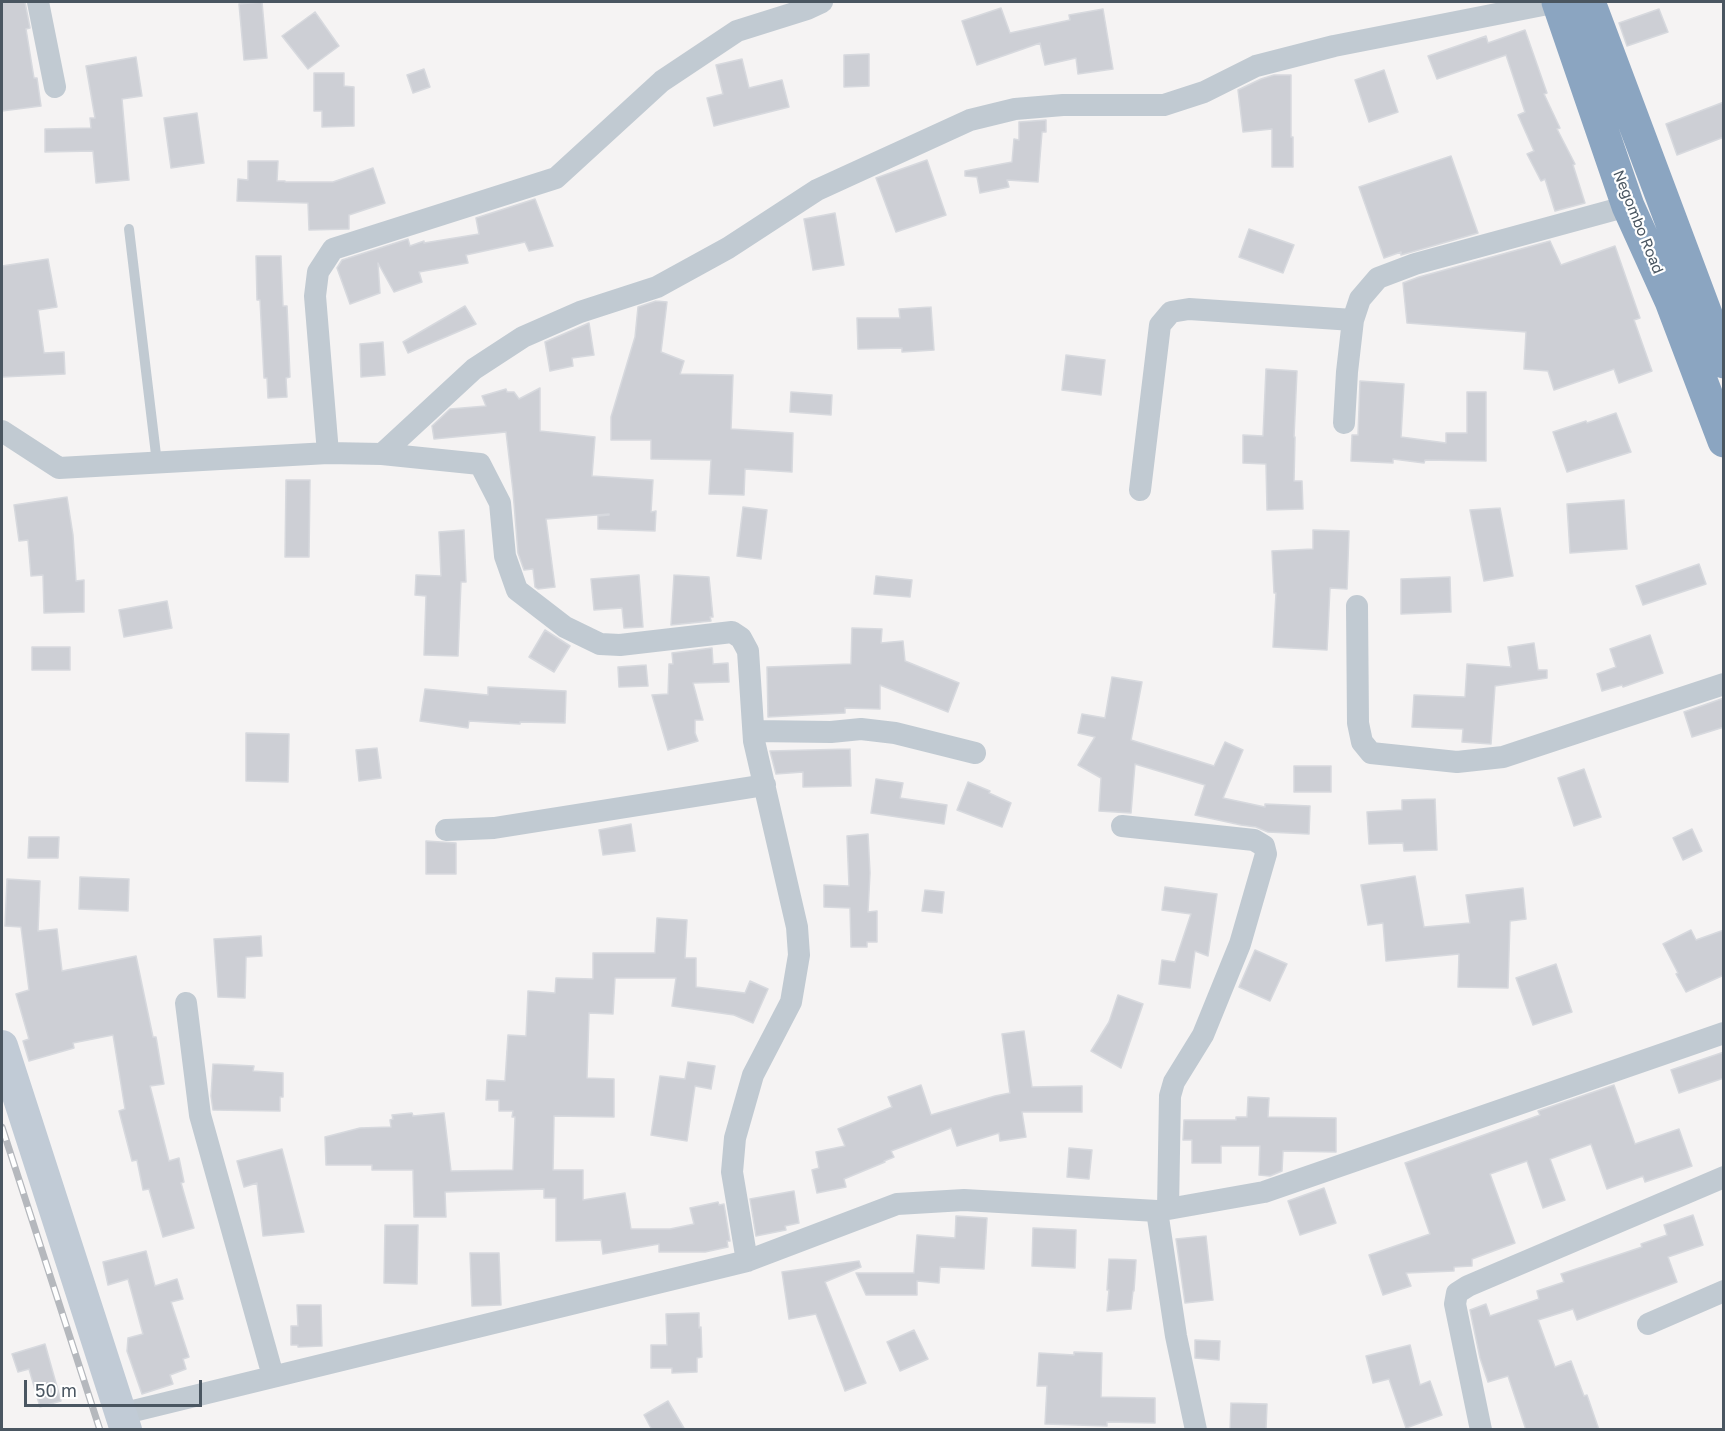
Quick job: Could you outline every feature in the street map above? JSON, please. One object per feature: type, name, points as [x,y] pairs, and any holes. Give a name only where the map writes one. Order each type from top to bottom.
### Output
[{"type":"highway","name":"Negombo Road","points":[[1558,2],[1628,206],[1671,301],[1724,441]]},
{"type":"highway","name":"Negombo Road","points":[[1589,2],[1724,362]]},
{"type":"street","points":[[38,2],[55,87]]},
{"type":"street","points":[[328,453],[315,296],[318,272],[333,249],[556,178],[671,75],[738,31],[822,2]]},
{"type":"street","points":[[382,454],[474,369],[523,337],[580,312],[657,286],[728,248],[817,190],[970,120],[1015,109],[1063,105],[1164,105],[1204,92],[1256,66],[1334,46],[1558,2]]},
{"type":"street","points":[[1344,423],[1353,320],[1360,299],[1378,278],[1415,264],[1628,206]]},
{"type":"street","points":[[1140,490],[1160,325],[1171,312],[1189,309],[1353,320]]},
{"type":"street","points":[[2,431],[60,468],[328,453],[382,454],[480,464],[500,503],[505,556],[517,590],[565,627],[600,644],[610,645],[732,632],[741,638],[748,651],[754,741],[797,927],[799,956],[791,1002],[753,1075],[735,1138],[732,1172],[747,1261]]},
{"type":"street","points":[[1357,606],[1358,723],[1362,742],[1371,753],[1458,762],[1503,757],[1724,684]]},
{"type":"street","points":[[754,731],[831,732],[861,729],[895,733],[975,753]]},
{"type":"street","points":[[446,830],[494,828],[765,785]]},
{"type":"street","points":[[1122,826],[1254,840],[1264,846],[1266,855],[1240,944],[1203,1035],[1174,1082],[1170,1096],[1163,1210],[1176,1336],[1196,1430]]},
{"type":"street","points":[[186,1003],[200,1115],[273,1376]]},
{"type":"street","points":[[2,1046],[124,1422],[273,1376],[747,1261],[897,1204],[964,1200],[1163,1210],[1264,1192],[1724,1034]]},
{"type":"street","points":[[1481,1430],[1455,1304],[1457,1293],[1724,1177]]},
{"type":"street","points":[[1648,1324],[1724,1291]]},
{"type":"lane","points":[[129,229],[157,463]]},
{"type":"building","points":[[2,2],[25,2],[30,28],[26,29],[41,106],[2,111]]},
{"type":"building","points":[[262,2],[267,58],[244,60],[239,4]]},
{"type":"building","points":[[1001,8],[1010,33],[1070,20],[1069,15],[1103,9],[1113,69],[1078,74],[1076,58],[1045,65],[1040,43],[977,65],[962,21]]},
{"type":"building","points":[[1659,9],[1668,32],[1627,46],[1619,23]]},
{"type":"building","points":[[315,12],[339,46],[308,69],[282,36]]},
{"type":"building","points":[[1525,30],[1547,93],[1544,94],[1560,128],[1557,129],[1575,164],[1573,165],[1585,203],[1555,211],[1545,179],[1541,181],[1527,154],[1534,151],[1518,115],[1525,112],[1506,55],[1437,79],[1428,56],[1486,36],[1488,43]]},
{"type":"building","points":[[869,54],[869,86],[844,87],[844,55]]},
{"type":"building","points":[[136,57],[142,96],[122,99],[129,180],[96,183],[93,151],[45,152],[45,129],[91,128],[90,118],[95,118],[86,66]]},
{"type":"building","points":[[742,59],[749,88],[782,80],[789,107],[714,126],[707,98],[723,94],[716,65]]},
{"type":"building","points":[[424,69],[430,87],[413,93],[407,75]]},
{"type":"building","points":[[1384,70],[1398,112],[1369,122],[1355,80]]},
{"type":"building","points":[[314,73],[344,73],[344,86],[354,87],[354,126],[322,127],[322,111],[314,111]]},
{"type":"building","points":[[1274,75],[1291,75],[1293,167],[1272,167],[1272,129],[1243,132],[1238,90]]},
{"type":"building","points":[[1724,102],[1724,137],[1677,155],[1666,124]]},
{"type":"building","points":[[197,113],[204,163],[171,168],[164,118]]},
{"type":"building","points":[[1046,120],[1046,132],[1042,132],[1038,182],[1007,180],[1009,187],[980,193],[977,177],[965,176],[965,171],[1012,162],[1014,139],[1019,140],[1019,122]]},
{"type":"building","points":[[1451,156],[1478,233],[1384,258],[1359,187]]},
{"type":"building","points":[[927,160],[946,215],[896,232],[876,178]]},
{"type":"building","points":[[248,161],[278,161],[277,181],[285,182],[333,182],[373,168],[385,203],[349,215],[349,229],[309,230],[308,203],[237,201],[238,179],[248,180]]},
{"type":"building","points":[[535,199],[553,246],[529,251],[525,242],[466,255],[468,263],[419,272],[422,282],[394,292],[378,263],[380,293],[350,304],[337,268],[342,260],[408,239],[410,246],[424,241],[424,243],[479,234],[476,218]]},
{"type":"building","points":[[835,213],[844,265],[813,270],[804,219]]},
{"type":"building","points":[[1249,229],[1294,245],[1283,273],[1239,257]]},
{"type":"building","points":[[1550,241],[1561,265],[1615,246],[1640,318],[1634,320],[1652,371],[1619,383],[1614,369],[1554,390],[1548,371],[1524,369],[1526,332],[1407,323],[1403,283]]},
{"type":"building","points":[[256,256],[281,256],[283,306],[287,306],[290,377],[286,378],[287,397],[268,398],[267,378],[264,378],[260,300],[257,300]]},
{"type":"building","points":[[48,259],[57,307],[38,310],[44,353],[64,352],[65,374],[2,377],[2,266]]},
{"type":"building","points":[[656,301],[667,302],[661,352],[684,361],[680,374],[733,375],[731,429],[793,433],[792,472],[745,469],[744,495],[709,494],[711,460],[651,459],[651,440],[611,440],[611,417],[635,337],[638,307]]},
{"type":"building","points":[[465,306],[476,324],[408,353],[403,342]]},
{"type":"building","points":[[931,307],[934,350],[902,352],[902,348],[858,349],[857,318],[900,318],[899,309]]},
{"type":"building","points":[[589,323],[594,355],[572,358],[573,366],[550,371],[545,342]]},
{"type":"building","points":[[383,342],[385,375],[361,377],[360,344]]},
{"type":"building","points":[[1066,355],[1105,360],[1101,395],[1062,390]]},
{"type":"building","points":[[1266,369],[1297,371],[1294,481],[1302,481],[1303,509],[1267,510],[1266,464],[1243,463],[1243,435],[1263,436]]},
{"type":"building","points":[[1360,381],[1404,384],[1401,437],[1446,443],[1446,433],[1467,433],[1467,392],[1486,392],[1486,461],[1425,460],[1424,463],[1393,459],[1393,463],[1351,461],[1352,435],[1358,435]]},
{"type":"building","points":[[540,388],[540,431],[595,437],[592,476],[653,480],[651,512],[656,511],[655,531],[598,529],[598,516],[609,514],[546,519],[555,587],[538,589],[535,587],[533,569],[524,570],[518,553],[506,432],[434,439],[432,426],[450,409],[486,406],[482,396],[506,389],[507,392],[514,392],[519,399]]},
{"type":"building","points":[[791,392],[832,395],[831,415],[790,412]]},
{"type":"building","points":[[1616,413],[1631,452],[1567,472],[1553,432]]},
{"type":"building","points":[[286,480],[310,480],[309,557],[285,557]]},
{"type":"building","points":[[67,497],[73,535],[76,581],[84,580],[84,612],[44,613],[43,575],[31,576],[28,540],[19,541],[14,505]]},
{"type":"building","points":[[1624,500],[1627,549],[1570,553],[1567,504]]},
{"type":"building","points":[[743,507],[767,510],[761,559],[737,556]]},
{"type":"building","points":[[1500,508],[1513,576],[1484,581],[1470,510]]},
{"type":"building","points":[[464,530],[466,582],[461,582],[458,656],[424,655],[426,596],[415,595],[416,575],[441,576],[439,532]]},
{"type":"building","points":[[1313,530],[1349,531],[1347,589],[1330,588],[1327,650],[1273,647],[1276,593],[1274,593],[1272,551],[1313,549]]},
{"type":"building","points":[[1699,564],[1706,584],[1643,605],[1636,586]]},
{"type":"building","points":[[639,575],[643,627],[624,628],[622,608],[594,610],[591,579]]},
{"type":"building","points":[[674,575],[709,577],[713,617],[710,617],[711,621],[671,625]]},
{"type":"building","points":[[876,576],[912,580],[910,597],[874,594]]},
{"type":"building","points":[[1450,577],[1451,612],[1401,614],[1401,579]]},
{"type":"building","points":[[167,601],[172,628],[124,637],[119,610]]},
{"type":"building","points":[[852,628],[882,629],[881,643],[903,641],[905,661],[959,683],[948,712],[880,685],[880,709],[845,708],[845,713],[768,717],[767,667],[851,664]]},
{"type":"building","points":[[545,630],[570,646],[554,672],[529,657]]},
{"type":"building","points":[[1650,635],[1663,673],[1623,687],[1622,685],[1602,691],[1597,674],[1616,667],[1610,649]]},
{"type":"building","points":[[1534,643],[1538,670],[1547,670],[1547,678],[1495,686],[1491,744],[1462,742],[1463,729],[1412,727],[1414,695],[1465,697],[1467,664],[1511,667],[1508,647]]},
{"type":"building","points":[[32,647],[70,647],[70,670],[32,670]]},
{"type":"building","points":[[712,648],[713,664],[728,663],[729,682],[693,683],[703,720],[695,720],[695,733],[698,741],[668,750],[652,695],[668,694],[669,664],[673,664],[672,653]]},
{"type":"building","points":[[646,665],[648,686],[619,687],[618,667]]},
{"type":"building","points":[[1112,677],[1142,682],[1131,740],[1214,766],[1225,742],[1243,750],[1223,798],[1265,807],[1265,804],[1310,806],[1309,834],[1268,832],[1256,827],[1195,815],[1205,785],[1135,764],[1131,813],[1099,811],[1101,778],[1078,765],[1095,737],[1078,733],[1082,714],[1105,718]]},
{"type":"building","points":[[488,687],[566,691],[565,723],[520,722],[520,724],[469,721],[468,728],[420,721],[425,689],[488,695]]},
{"type":"building","points":[[1724,698],[1724,727],[1692,737],[1684,712]]},
{"type":"building","points":[[246,733],[289,734],[288,782],[246,781]]},
{"type":"building","points":[[377,748],[381,778],[359,781],[356,750]]},
{"type":"building","points":[[850,749],[851,786],[803,787],[803,772],[776,774],[770,751]]},
{"type":"building","points":[[1294,766],[1331,766],[1331,792],[1294,792]]},
{"type":"building","points":[[1584,769],[1601,817],[1574,826],[1558,778]]},
{"type":"building","points":[[876,779],[903,783],[900,798],[947,805],[944,824],[871,813]]},
{"type":"building","points":[[968,782],[1011,803],[1002,827],[957,810]]},
{"type":"building","points":[[1435,799],[1437,850],[1404,851],[1403,843],[1369,844],[1367,812],[1402,810],[1402,800]]},
{"type":"building","points":[[631,824],[635,851],[603,855],[599,830]]},
{"type":"building","points":[[1692,829],[1702,851],[1683,860],[1673,838]]},
{"type":"building","points":[[868,834],[870,873],[868,912],[877,911],[877,942],[867,942],[867,947],[851,947],[850,908],[824,907],[824,885],[849,886],[847,836]]},
{"type":"building","points":[[29,837],[59,837],[58,858],[28,858]]},
{"type":"building","points":[[426,841],[456,843],[456,874],[426,874]]},
{"type":"building","points":[[1415,876],[1424,927],[1470,923],[1466,895],[1523,888],[1526,919],[1510,921],[1508,988],[1458,987],[1459,954],[1386,961],[1383,923],[1368,925],[1361,885]]},
{"type":"building","points":[[80,877],[129,879],[128,911],[79,909]]},
{"type":"building","points":[[7,879],[40,881],[38,931],[57,929],[62,971],[136,956],[153,1037],[156,1037],[164,1084],[150,1086],[169,1161],[179,1158],[184,1182],[181,1183],[194,1228],[163,1237],[149,1189],[143,1190],[137,1160],[132,1161],[119,1111],[125,1109],[113,1035],[73,1043],[74,1048],[29,1061],[23,1041],[29,1039],[16,994],[29,990],[21,927],[5,926]]},
{"type":"building","points":[[1165,887],[1217,894],[1208,956],[1195,951],[1190,988],[1159,984],[1162,960],[1175,962],[1191,914],[1162,910]]},
{"type":"building","points":[[925,890],[944,892],[942,913],[922,911]]},
{"type":"building","points":[[657,918],[687,920],[685,958],[696,958],[696,987],[745,993],[750,981],[768,989],[753,1023],[734,1015],[672,1006],[676,978],[615,978],[613,1014],[589,1013],[587,1078],[614,1079],[614,1117],[554,1116],[553,1170],[583,1170],[583,1200],[625,1193],[631,1229],[670,1229],[694,1224],[690,1208],[718,1202],[719,1205],[724,1204],[730,1241],[727,1241],[728,1247],[705,1252],[659,1252],[659,1244],[603,1254],[601,1240],[556,1241],[556,1198],[544,1198],[544,1189],[445,1192],[446,1217],[414,1217],[413,1170],[372,1170],[372,1165],[326,1165],[325,1137],[360,1128],[391,1127],[392,1115],[412,1113],[413,1116],[444,1113],[451,1171],[513,1170],[515,1117],[512,1117],[513,1111],[499,1111],[499,1100],[486,1100],[487,1080],[505,1081],[508,1035],[526,1036],[528,991],[555,993],[556,978],[593,979],[593,953],[655,953]]},
{"type":"building","points":[[1691,930],[1696,940],[1724,930],[1724,975],[1686,992],[1663,944]]},
{"type":"building","points":[[261,936],[262,956],[246,957],[245,998],[218,997],[214,939]]},
{"type":"building","points":[[1255,950],[1287,964],[1270,1001],[1239,987]]},
{"type":"building","points":[[1556,964],[1572,1012],[1533,1025],[1516,978]]},
{"type":"building","points":[[1118,995],[1143,1004],[1121,1068],[1091,1051],[1109,1022]]},
{"type":"building","points":[[1024,1031],[1032,1087],[1082,1086],[1082,1112],[1022,1112],[1026,1137],[1000,1141],[999,1133],[957,1146],[951,1128],[891,1151],[894,1157],[844,1179],[846,1187],[817,1193],[812,1170],[819,1168],[816,1152],[845,1146],[838,1129],[892,1107],[888,1097],[921,1085],[931,1115],[1010,1093],[1002,1034]]},
{"type":"building","points":[[1724,1052],[1724,1078],[1679,1093],[1671,1070]]},
{"type":"building","points":[[688,1062],[715,1066],[711,1089],[695,1086],[687,1141],[651,1135],[660,1076],[685,1079]]},
{"type":"building","points":[[213,1064],[254,1066],[253,1071],[283,1073],[283,1097],[280,1097],[280,1111],[213,1110],[211,1096]]},
{"type":"building","points":[[1614,1085],[1635,1144],[1679,1129],[1692,1166],[1645,1182],[1643,1176],[1607,1189],[1591,1144],[1550,1159],[1565,1200],[1543,1208],[1527,1161],[1490,1174],[1515,1243],[1472,1259],[1472,1266],[1454,1267],[1454,1271],[1406,1273],[1411,1286],[1383,1295],[1369,1255],[1430,1234],[1405,1163],[1540,1115],[1538,1111]]},
{"type":"building","points":[[1248,1097],[1269,1098],[1268,1117],[1336,1118],[1336,1152],[1283,1151],[1282,1171],[1270,1176],[1259,1175],[1260,1146],[1221,1146],[1221,1163],[1192,1163],[1192,1140],[1183,1140],[1184,1120],[1236,1120],[1236,1117],[1247,1117]]},
{"type":"building","points":[[1069,1148],[1092,1150],[1089,1179],[1067,1177]]},
{"type":"building","points":[[282,1149],[304,1232],[263,1236],[257,1183],[244,1187],[237,1161]]},
{"type":"building","points":[[1324,1188],[1336,1223],[1300,1235],[1288,1201]]},
{"type":"building","points":[[794,1191],[799,1223],[785,1226],[786,1230],[756,1236],[750,1199]]},
{"type":"building","points":[[1693,1215],[1703,1245],[1668,1257],[1677,1282],[1577,1320],[1573,1309],[1538,1320],[1555,1367],[1571,1361],[1584,1396],[1587,1395],[1599,1430],[1526,1430],[1508,1376],[1488,1382],[1480,1358],[1470,1310],[1486,1304],[1490,1316],[1539,1299],[1537,1291],[1564,1282],[1561,1274],[1642,1247],[1641,1244],[1667,1235],[1664,1225]]},
{"type":"building","points":[[956,1216],[987,1218],[984,1269],[940,1267],[939,1283],[917,1281],[917,1295],[866,1295],[856,1273],[914,1273],[917,1235],[955,1238]]},
{"type":"building","points":[[385,1225],[418,1225],[417,1284],[384,1283]]},
{"type":"building","points":[[1033,1228],[1076,1230],[1075,1268],[1032,1266]]},
{"type":"building","points":[[1206,1236],[1213,1300],[1185,1303],[1176,1239]]},
{"type":"building","points":[[146,1251],[155,1286],[177,1279],[183,1299],[171,1302],[189,1357],[183,1359],[186,1369],[170,1375],[173,1384],[142,1394],[127,1351],[128,1338],[143,1334],[128,1279],[108,1285],[103,1262]]},
{"type":"building","points":[[470,1253],[499,1253],[501,1305],[472,1306]]},
{"type":"building","points":[[1109,1259],[1136,1260],[1131,1309],[1107,1311]]},
{"type":"building","points":[[859,1261],[861,1267],[825,1282],[866,1383],[845,1391],[816,1314],[789,1319],[782,1272]]},
{"type":"building","points":[[297,1305],[321,1305],[322,1346],[291,1345],[291,1326],[298,1326]]},
{"type":"building","points":[[699,1313],[702,1357],[697,1358],[697,1372],[672,1373],[672,1368],[651,1368],[651,1345],[667,1345],[666,1314]]},
{"type":"building","points":[[914,1330],[928,1359],[900,1371],[887,1342]]},
{"type":"building","points":[[1195,1340],[1220,1341],[1219,1360],[1195,1358]]},
{"type":"building","points":[[45,1344],[61,1401],[40,1407],[29,1369],[18,1372],[12,1354]]},
{"type":"building","points":[[1410,1345],[1420,1385],[1430,1381],[1442,1415],[1406,1428],[1389,1379],[1373,1383],[1366,1356]]},
{"type":"building","points":[[1074,1352],[1102,1353],[1101,1397],[1155,1398],[1155,1423],[1107,1422],[1107,1426],[1045,1424],[1047,1386],[1037,1386],[1039,1353],[1074,1355]]},
{"type":"building","points":[[668,1401],[685,1430],[652,1430],[644,1415]]},
{"type":"building","points":[[1231,1403],[1267,1404],[1266,1430],[1230,1430]]},
{"type":"railway","points":[[2,1127],[100,1430]]}]
